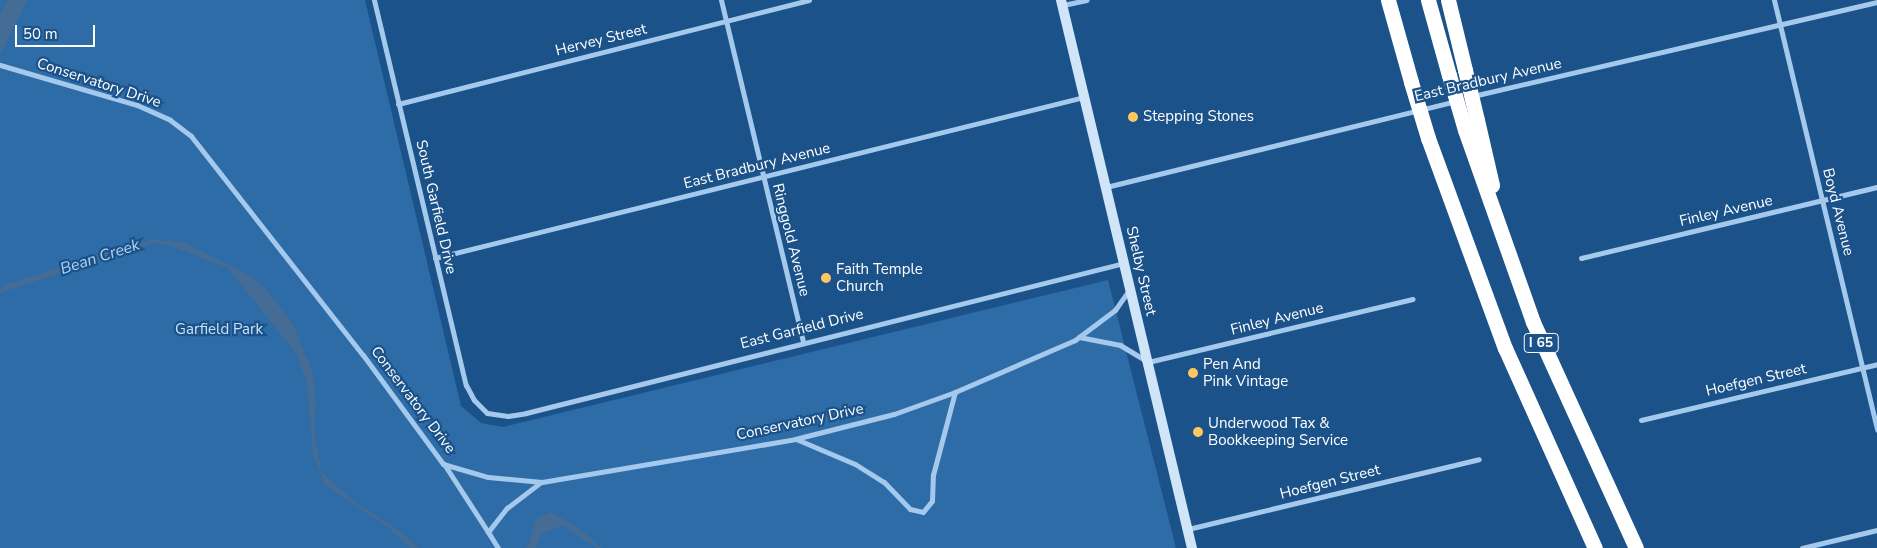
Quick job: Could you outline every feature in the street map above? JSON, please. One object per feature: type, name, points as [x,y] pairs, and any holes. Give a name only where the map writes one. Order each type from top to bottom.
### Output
[{"type":"highway","name":"I 65","points":[[1387,0],[1428,138],[1505,348],[1595,548]]},
{"type":"highway","name":"I 65","points":[[1428,0],[1449,75],[1471,125],[1511,266],[1551,366],[1636,548]]},
{"type":"highway","points":[[1448,0],[1465,70],[1471,125]]},
{"type":"main road","name":"Shelby Street","points":[[1062,2],[1192,548]]},
{"type":"street","name":"South Garfield Drive","points":[[374,0],[466,385],[474,400],[487,412]]},
{"type":"street","name":"Ringgold Avenue","points":[[721,0],[803,341]]},
{"type":"street","name":"Hervey Street","points":[[398,104],[809,0]]},
{"type":"street","points":[[1062,2],[1086,0]]},
{"type":"street","name":"Boyd Avenue","points":[[1774,0],[1877,430]]},
{"type":"street","name":"East Bradbury Avenue","points":[[1106,187],[1514,86],[1877,2]]},
{"type":"street","name":"Conservatory Drive","points":[[0,65],[137,105],[170,120],[191,136],[363,355],[443,464],[488,477],[542,482],[795,439],[894,414],[955,392],[1079,337],[1116,310],[1130,289]]},
{"type":"street","name":"East Bradbury Avenue","points":[[435,258],[1084,97]]},
{"type":"street","name":"Finley Avenue","points":[[1580,258],[1877,187]]},
{"type":"street","name":"East Garfield Drive","points":[[487,412],[516,415],[803,341],[1124,263]]},
{"type":"street","name":"Finley Avenue","points":[[1148,362],[1413,299]]},
{"type":"street","points":[[1079,337],[1120,346],[1148,362]]},
{"type":"street","name":"Hoefgen Street","points":[[1641,420],[1877,364]]},
{"type":"street","points":[[795,439],[855,464],[884,482],[910,509],[923,512],[932,501],[934,475],[955,392]]},
{"type":"street","name":"Hoefgen Street","points":[[1187,529],[1478,458]]},
{"type":"street","points":[[443,464],[497,546]]},
{"type":"street","points":[[488,532],[507,508],[542,482]]},
{"type":"street","points":[[1802,548],[1877,530]]},
{"type":"green space","name":"Garfield Park","points":[[0,0],[365,0],[461,406],[481,423],[503,427],[1108,280],[1176,548],[0,548]]},
{"type":"water","points":[[8,0],[27,0],[0,55],[0,14]]},
{"type":"water","name":"Bean Creek","points":[[147,239],[183,242],[250,276],[267,290],[294,326],[313,374],[316,404],[314,430],[321,471],[354,502],[394,527],[419,548],[410,548],[389,528],[325,485],[313,455],[307,383],[296,353],[228,268],[174,247],[146,240],[94,262],[0,293],[2,286]]},
{"type":"water","points":[[550,512],[576,526],[602,548],[597,548],[563,525],[542,533],[536,548],[525,548],[529,544],[535,520]]},
{"type":"waterway","name":"Bean Creek","points":[[131,247],[153,241]]},
{"type":"place","name":"Stepping Stones","points":[[1133,117]]},
{"type":"place","name":"Faith Temple Church","points":[[826,278]]},
{"type":"place","name":"Pen And Pink Vintage","points":[[1193,373]]},
{"type":"place","name":"Underwood Tax & Bookkeeping Service","points":[[1198,432]]}]
